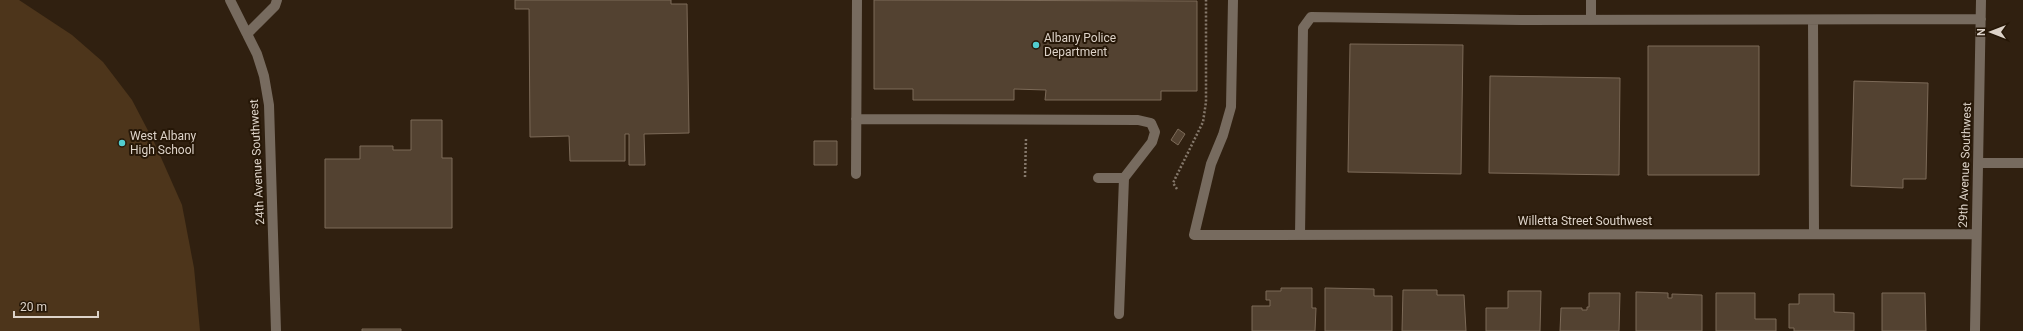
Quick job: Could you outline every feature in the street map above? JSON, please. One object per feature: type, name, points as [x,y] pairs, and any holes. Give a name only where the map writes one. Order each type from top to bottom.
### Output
[{"type":"street","name":"24th Avenue Southwest","points":[[230,0],[257,54],[264,76],[269,105],[276,331]]},
{"type":"street","points":[[247,34],[275,6],[277,0]]},
{"type":"street","points":[[856,174],[857,0]]},
{"type":"street","name":"Willetta Street Southwest","points":[[1233,0],[1231,107],[1223,135],[1211,164],[1194,235],[1976,234]]},
{"type":"street","points":[[1590,0],[1591,20]]},
{"type":"street","name":"29th Avenue Southwest","points":[[1975,331],[1976,234],[1980,163],[1982,0]]},
{"type":"street","points":[[1300,235],[1303,28],[1311,18],[1813,21],[1981,20]]},
{"type":"street","points":[[1813,21],[1814,234]]},
{"type":"street","points":[[856,119],[1138,120],[1151,123],[1155,132],[1152,142],[1124,178],[1119,314]]},
{"type":"street","points":[[1980,163],[2023,163]]},
{"type":"street","points":[[1098,178],[1124,178]]},
{"type":"path","points":[[1177,189],[1173,183],[1203,122],[1206,102],[1206,0]]},
{"type":"path","points":[[1025,176],[1026,134]]},
{"type":"shaded area","name":"West Albany High School","points":[[0,0],[19,0],[72,35],[103,62],[132,100],[155,144],[182,205],[194,268],[200,331],[0,331]]},
{"type":"building","points":[[515,0],[671,0],[671,4],[687,4],[689,133],[644,134],[645,165],[629,165],[629,134],[625,134],[625,161],[570,161],[569,136],[530,137],[529,9],[515,9]]},
{"type":"building","name":"Albany Police Department","points":[[874,0],[1197,1],[1197,91],[1161,91],[1161,100],[1045,100],[1046,90],[1014,89],[1014,100],[913,100],[913,89],[874,89]]},
{"type":"building","points":[[1350,44],[1463,45],[1461,174],[1348,172]]},
{"type":"building","points":[[1648,46],[1759,46],[1759,175],[1648,175]]},
{"type":"building","points":[[1490,76],[1620,78],[1619,175],[1489,173]]},
{"type":"building","points":[[1854,81],[1928,83],[1926,179],[1903,179],[1903,188],[1851,186]]},
{"type":"building","points":[[411,120],[442,120],[442,158],[452,158],[452,228],[325,228],[325,159],[360,159],[360,146],[393,146],[393,150],[411,150]]},
{"type":"building","points":[[1178,129],[1185,134],[1178,145],[1171,140]]},
{"type":"building","points":[[814,141],[837,141],[837,165],[814,165]]},
{"type":"building","points":[[1281,288],[1312,288],[1312,308],[1316,308],[1315,331],[1252,331],[1252,306],[1270,306],[1270,300],[1266,300],[1266,291],[1281,291]]},
{"type":"building","points":[[1325,288],[1374,289],[1374,296],[1392,296],[1392,331],[1325,331]]},
{"type":"building","points":[[1403,290],[1437,290],[1437,295],[1464,295],[1466,331],[1402,331]]},
{"type":"building","points":[[1508,291],[1541,291],[1540,331],[1486,331],[1486,308],[1508,308]]},
{"type":"building","points":[[1636,292],[1668,293],[1668,298],[1672,298],[1672,294],[1702,295],[1702,331],[1636,331]]},
{"type":"building","points":[[1589,293],[1620,293],[1619,331],[1560,331],[1561,308],[1582,308],[1582,310],[1587,310],[1587,307],[1589,307]]},
{"type":"building","points":[[1716,293],[1755,293],[1755,319],[1776,319],[1776,331],[1716,331]]},
{"type":"building","points":[[1882,293],[1925,293],[1926,331],[1882,331]]},
{"type":"building","points":[[1799,294],[1834,294],[1834,312],[1854,313],[1854,331],[1794,331],[1794,328],[1789,328],[1789,304],[1799,304]]},
{"type":"building","points":[[362,329],[401,329],[401,331],[362,331]]},
{"type":"place","name":"Albany Police Department","points":[[1036,45]]},
{"type":"place","name":"West Albany High School","points":[[122,143]]}]
